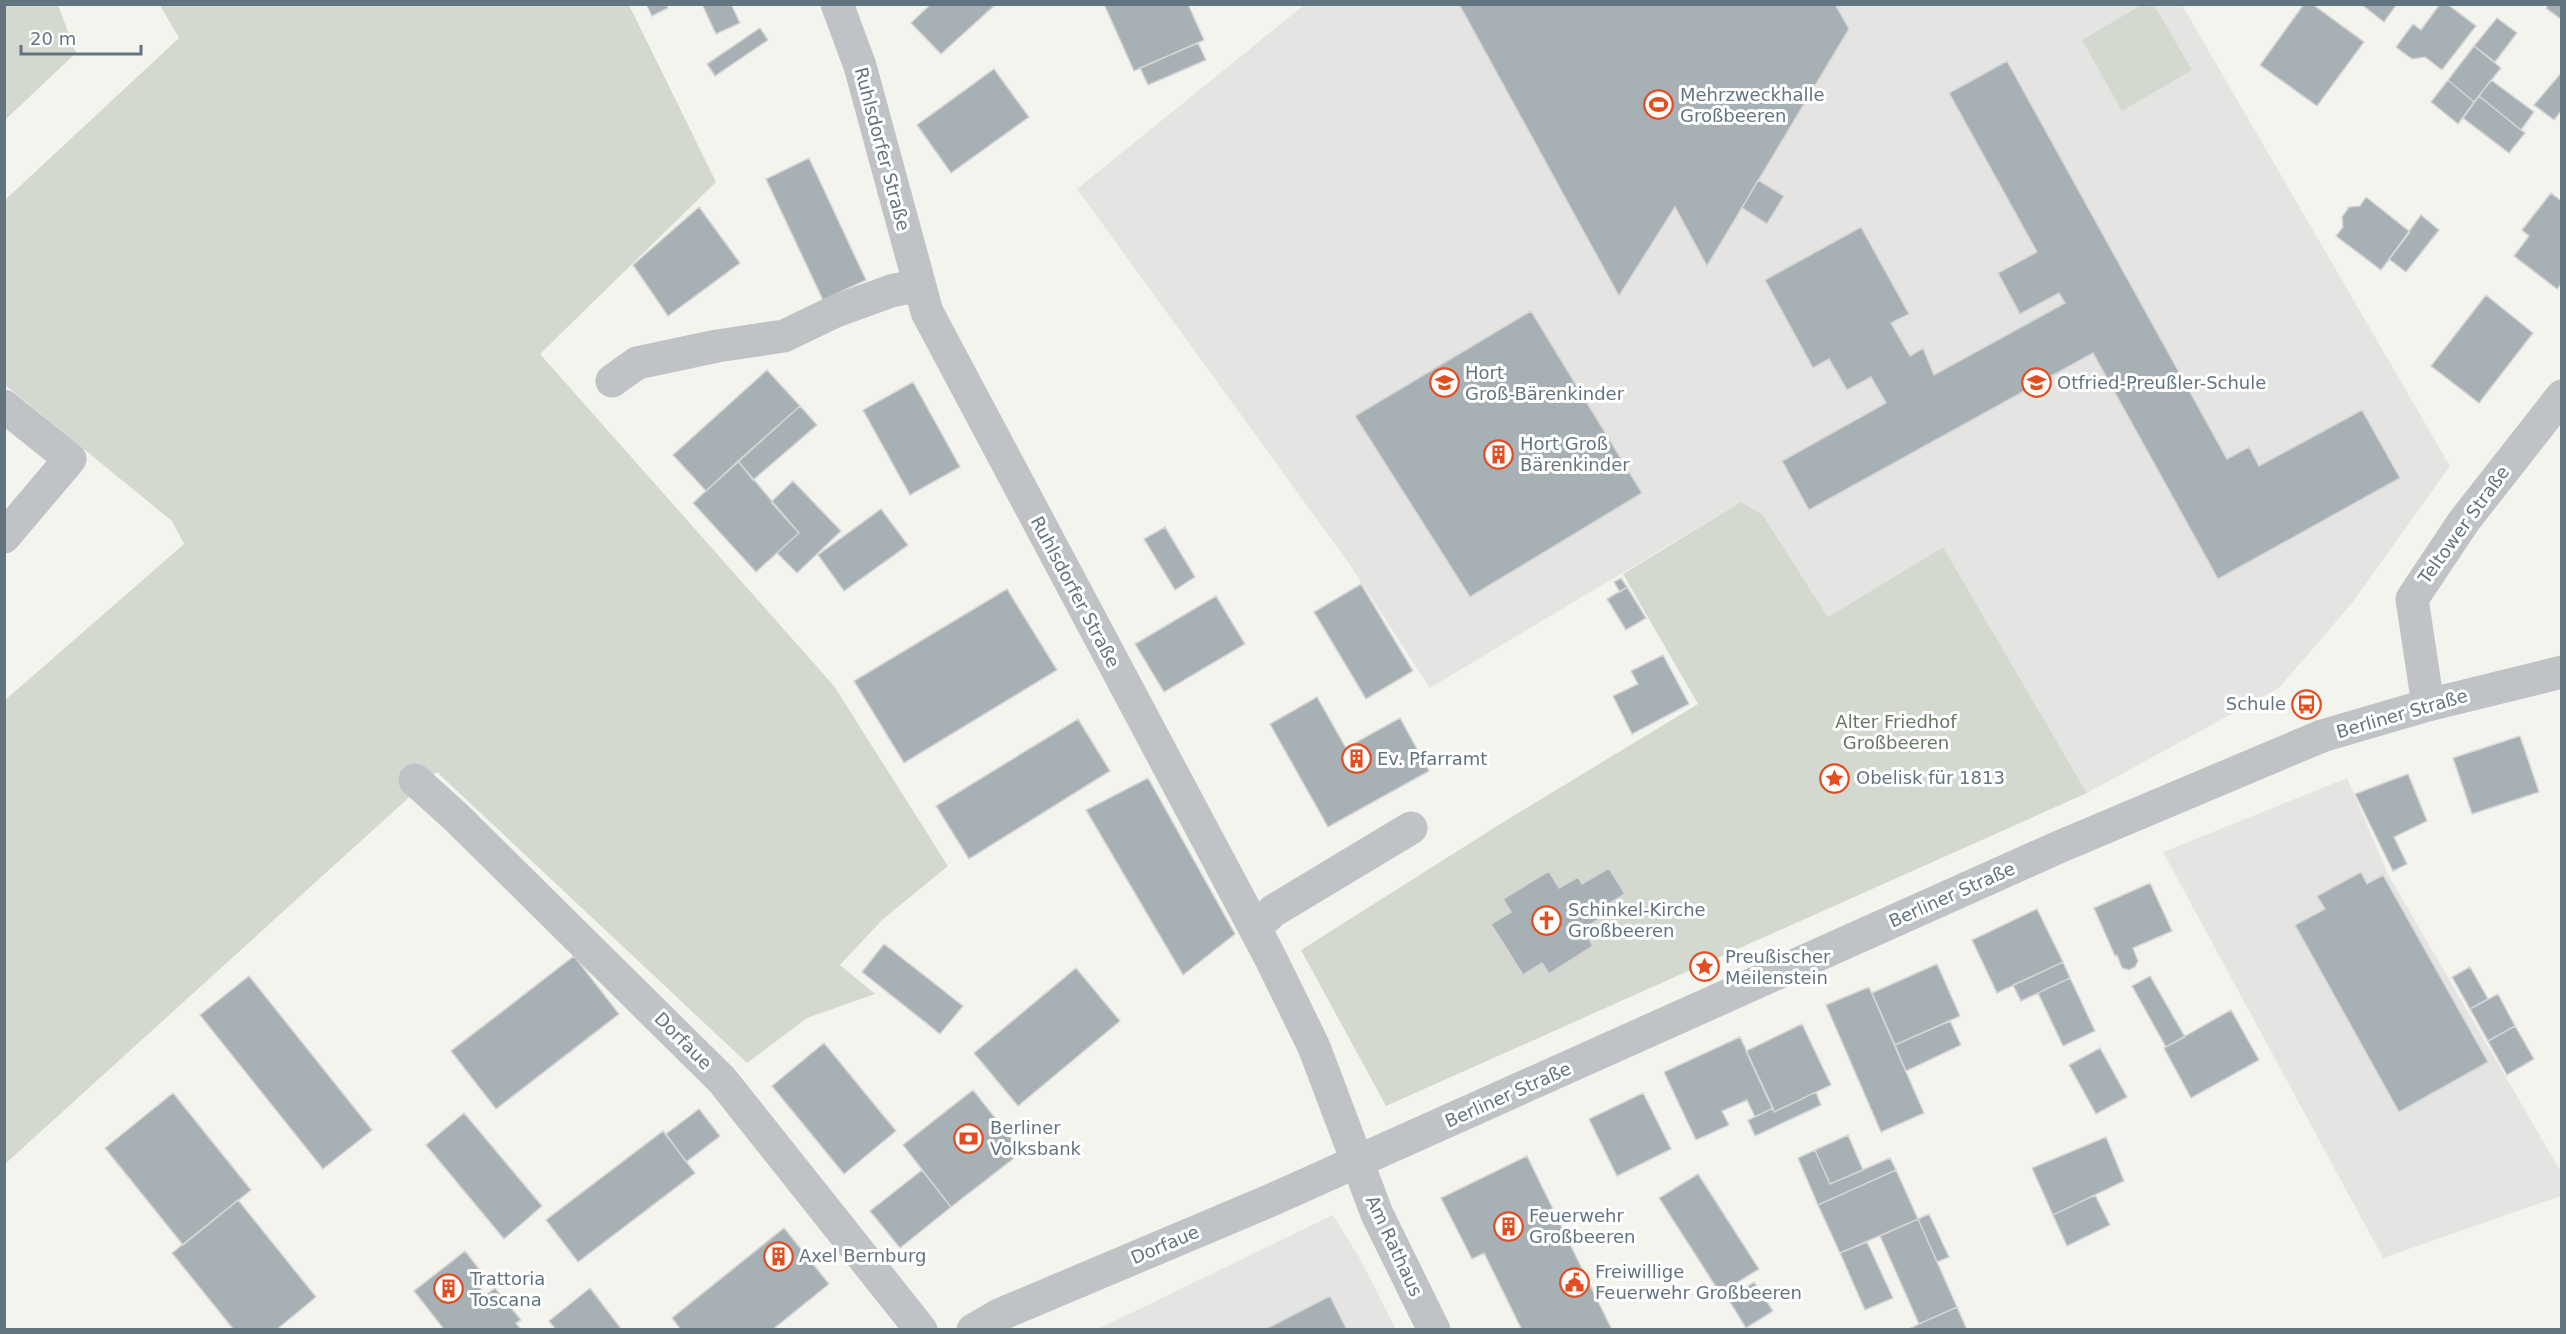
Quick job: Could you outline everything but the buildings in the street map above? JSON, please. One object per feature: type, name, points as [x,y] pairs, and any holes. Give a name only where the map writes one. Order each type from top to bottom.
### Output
[{"type":"street","name":"Ruhlsdorfer Straße","points":[[837,4],[860,66],[927,312],[1256,928],[1314,1047],[1358,1162]]},
{"type":"street","points":[[612,381],[637,363],[717,346],[784,336],[836,311],[891,291],[919,285]]},
{"type":"street","name":"Teltower Straße","points":[[2428,705],[2412,599],[2463,521],[2562,396]]},
{"type":"street","points":[[4,406],[70,459],[4,537]]},
{"type":"street","name":"Berliner Straße","points":[[1358,1162],[2060,847],[2322,736],[2428,705],[2562,672]]},
{"type":"street","name":"Dorfaue","points":[[415,780],[456,817],[722,1080],[921,1329]]},
{"type":"street","points":[[1256,928],[1274,911],[1411,828]]},
{"type":"street","name":"Dorfaue","points":[[974,1329],[999,1315],[1358,1162]]},
{"type":"street","name":"Am Rathaus","points":[[1358,1162],[1377,1214],[1434,1329]]},
{"type":"shaded area","name":"Otfried-Preußler-Schule","points":[[1304,5],[2182,5],[2450,466],[2352,603],[2279,688],[2087,793],[1943,547],[1828,617],[1762,514],[1741,502],[1430,688],[1350,565],[1077,189]]},
{"type":"shaded area","points":[[2347,778],[2388,874],[2561,1172],[2561,1196],[2383,1258],[2163,852]]},
{"type":"shaded area","points":[[1333,1215],[1359,1257],[1396,1329],[1096,1330]]},
{"type":"green space","points":[[5,4],[58,5],[76,53],[5,120]]},
{"type":"green space","points":[[2143,4],[2154,5],[2192,70],[2122,111],[2082,40]]},
{"type":"green space","points":[[160,5],[629,5],[716,182],[540,354],[834,686],[948,866],[882,920],[840,965],[875,994],[807,1018],[747,1063],[437,772],[5,1164],[4,701],[184,544],[172,521],[4,384],[5,200],[179,38]]},
{"type":"green space","name":"Alter Friedhof Großbeeren","points":[[1741,502],[1762,514],[1828,617],[1943,547],[2087,793],[1386,1106],[1301,950],[1505,821],[1698,704],[1623,574]]},
{"type":"place","name":"Mehrzweckhalle Großbeeren","points":[[1659,105]]},
{"type":"place","name":"Hort Groß-Bärenkinder","points":[[1444,383]]},
{"type":"place","name":"Otfried-Preußler-Schule","points":[[2036,383]]},
{"type":"place","name":"Hort Groß Bärenkinder","points":[[1499,454]]},
{"type":"place","name":"Schule","points":[[2307,704]]},
{"type":"place","name":"Ev. Pfarramt","points":[[1356,759]]},
{"type":"place","name":"Obelisk für 1813","points":[[1835,778]]},
{"type":"place","name":"Schinkel-Kirche Großbeeren","points":[[1547,920]]},
{"type":"place","name":"Preußischer Meilenstein","points":[[1704,967]]},
{"type":"place","name":"Berliner Volksbank","points":[[969,1138]]},
{"type":"place","name":"Feuerwehr Großbeeren","points":[[1508,1226]]},
{"type":"place","name":"Axel Bernburg","points":[[778,1256]]},
{"type":"place","name":"Freiwillige Feuerwehr Großbeeren","points":[[1574,1282]]},
{"type":"place","name":"Trattoria Toscana","points":[[449,1289]]}]
